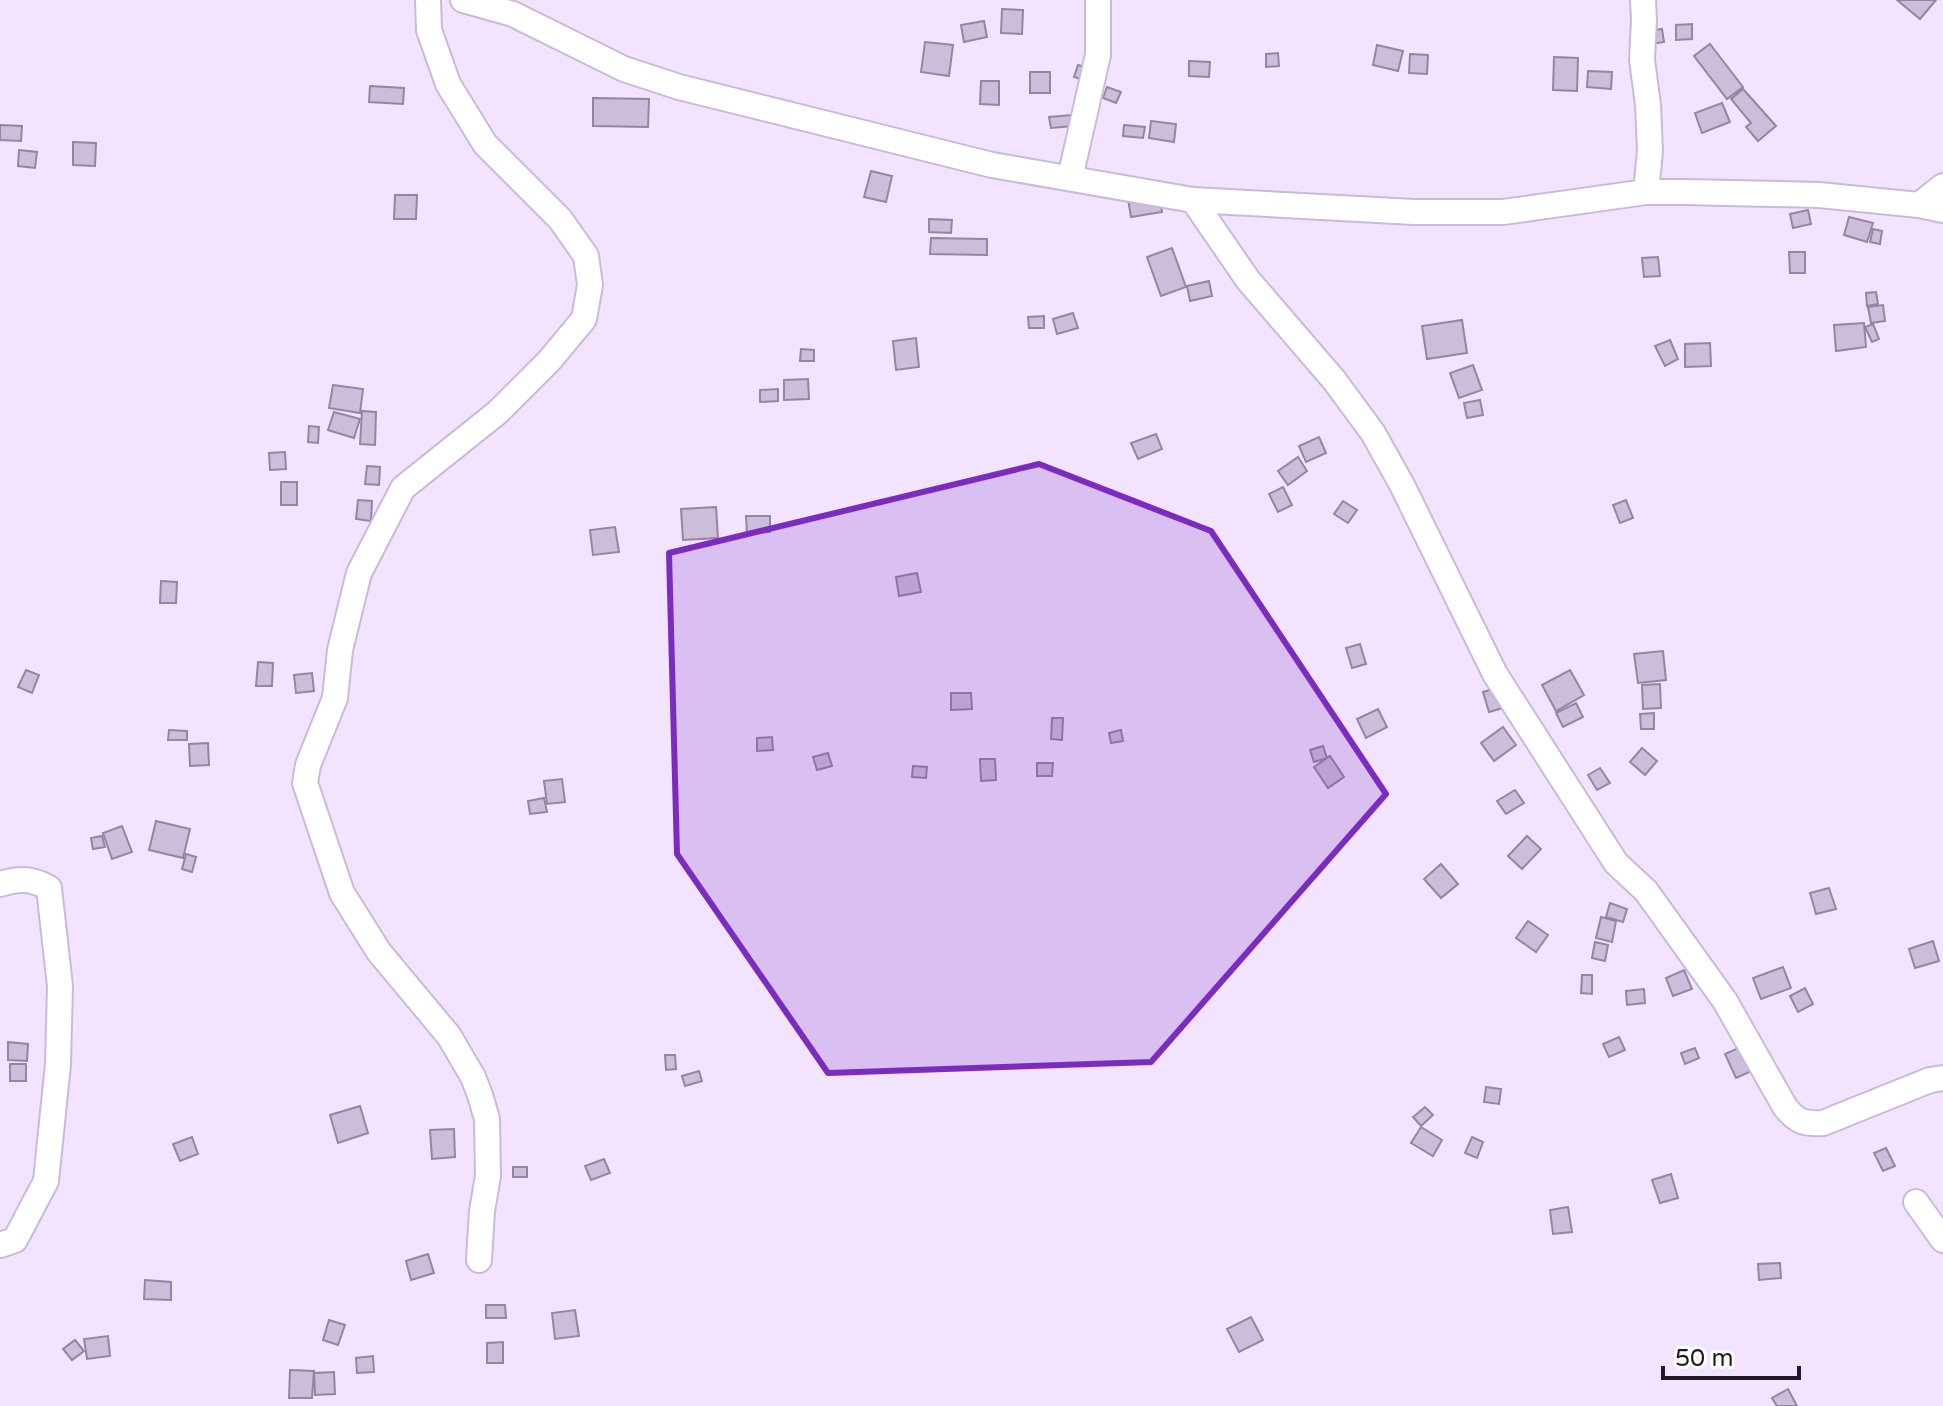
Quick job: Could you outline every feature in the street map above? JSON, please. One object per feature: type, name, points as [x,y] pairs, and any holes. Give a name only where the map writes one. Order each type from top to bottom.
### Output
[{"type":"street","points":[[428,0],[429,30],[448,84],[485,144],[560,219],[586,256],[590,285],[584,319],[549,361],[498,412],[403,488],[359,573],[340,650],[335,698],[308,765],[305,783],[342,893],[379,952],[449,1036],[480,1095],[487,1119],[488,1176],[479,1260]]},
{"type":"street","points":[[463,0],[513,14],[624,69],[679,87],[992,165],[1193,200],[1414,212],[1503,212],[1646,192],[1819,195],[1943,210]]},
{"type":"street","points":[[1070,178],[1098,55],[1098,0]]},
{"type":"street","points":[[1643,0],[1642,60],[1650,151],[1646,192]]},
{"type":"street","points":[[1919,205],[1943,186]]},
{"type":"street","points":[[1193,200],[1248,280],[1334,380],[1373,433],[1495,674],[1616,863],[1646,891],[1725,1001],[1785,1107],[1804,1124],[1823,1123],[1930,1080],[1943,1078]]},
{"type":"street","points":[[0,884],[21,879],[36,881],[49,888],[60,986],[58,1064],[46,1181],[15,1240],[0,1245]]},
{"type":"street","points":[[1916,1202],[1943,1240]]},
{"type":"highlighted area","points":[[1039,464],[1211,531],[1386,794],[1151,1062],[828,1073],[677,854],[669,553]]},
{"type":"building","points":[[1897,0],[1936,0],[1920,19]]},
{"type":"building","points":[[1002,9],[1023,10],[1022,34],[1001,33]]},
{"type":"building","points":[[984,21],[987,37],[964,42],[961,25]]},
{"type":"building","points":[[1692,24],[1692,39],[1676,40],[1676,25]]},
{"type":"building","points":[[1662,29],[1664,42],[1650,44],[1648,31]]},
{"type":"building","points":[[925,42],[953,45],[949,76],[921,72]]},
{"type":"building","points":[[1710,44],[1743,87],[1727,99],[1694,56]]},
{"type":"building","points":[[1377,45],[1403,51],[1398,71],[1373,65]]},
{"type":"building","points":[[1278,53],[1279,66],[1266,67],[1266,54]]},
{"type":"building","points":[[1410,54],[1428,55],[1427,74],[1409,73]]},
{"type":"building","points":[[1554,57],[1578,58],[1577,91],[1553,90]]},
{"type":"building","points":[[1189,61],[1210,62],[1209,77],[1189,76]]},
{"type":"building","points":[[1078,65],[1089,68],[1085,80],[1074,77]]},
{"type":"building","points":[[1588,71],[1612,72],[1611,89],[1587,87]]},
{"type":"building","points":[[1030,72],[1050,72],[1050,93],[1030,93]]},
{"type":"building","points":[[981,81],[999,81],[999,105],[980,104]]},
{"type":"building","points":[[370,86],[404,88],[403,104],[369,102]]},
{"type":"building","points":[[1107,87],[1121,92],[1116,103],[1103,98]]},
{"type":"building","points":[[1743,89],[1776,126],[1758,141],[1746,127],[1751,123],[1731,99]]},
{"type":"building","points":[[593,98],[649,99],[648,127],[593,126]]},
{"type":"building","points":[[1722,103],[1730,122],[1702,133],[1695,113]]},
{"type":"building","points":[[1072,115],[1073,126],[1051,128],[1049,117]]},
{"type":"building","points":[[1151,121],[1176,124],[1174,142],[1149,138]]},
{"type":"building","points":[[0,125],[22,126],[21,141],[0,140]]},
{"type":"building","points":[[1124,125],[1145,127],[1143,138],[1123,136]]},
{"type":"building","points":[[73,142],[96,143],[95,166],[73,165]]},
{"type":"building","points":[[19,150],[37,152],[35,168],[18,166]]},
{"type":"building","points":[[871,171],[892,176],[886,202],[864,197]]},
{"type":"building","points":[[1159,194],[1162,212],[1131,217],[1128,199]]},
{"type":"building","points":[[395,195],[417,195],[416,219],[394,219]]},
{"type":"building","points":[[1808,210],[1811,224],[1793,228],[1790,214]]},
{"type":"building","points":[[1849,217],[1873,223],[1867,242],[1844,235]]},
{"type":"building","points":[[929,219],[952,220],[951,233],[929,232]]},
{"type":"building","points":[[1873,229],[1882,231],[1880,244],[1870,242]]},
{"type":"building","points":[[931,238],[987,239],[987,255],[930,254]]},
{"type":"building","points":[[1172,248],[1186,287],[1161,296],[1147,257]]},
{"type":"building","points":[[1789,252],[1805,252],[1805,273],[1790,273]]},
{"type":"building","points":[[1658,257],[1660,276],[1644,277],[1642,258]]},
{"type":"building","points":[[1209,281],[1212,296],[1190,301],[1187,286]]},
{"type":"building","points":[[1876,292],[1878,304],[1867,306],[1866,293]]},
{"type":"building","points":[[1883,305],[1885,321],[1871,323],[1868,307]]},
{"type":"building","points":[[1073,313],[1078,328],[1057,334],[1053,319]]},
{"type":"building","points":[[1044,316],[1044,328],[1029,328],[1028,317]]},
{"type":"building","points":[[1462,320],[1467,353],[1427,359],[1422,326]]},
{"type":"building","points":[[1864,323],[1866,347],[1836,351],[1834,325]]},
{"type":"building","points":[[1873,324],[1879,339],[1872,342],[1865,327]]},
{"type":"building","points":[[916,338],[919,367],[896,370],[893,341]]},
{"type":"building","points":[[1670,340],[1678,359],[1665,366],[1655,346]]},
{"type":"building","points":[[1710,343],[1711,366],[1685,367],[1685,344]]},
{"type":"building","points":[[801,349],[814,350],[814,361],[800,361]]},
{"type":"building","points":[[1473,365],[1482,390],[1459,398],[1450,373]]},
{"type":"building","points":[[808,379],[809,399],[784,400],[784,380]]},
{"type":"building","points":[[333,385],[363,389],[360,413],[329,408]]},
{"type":"building","points":[[778,389],[778,401],[760,402],[760,390]]},
{"type":"building","points":[[1480,400],[1483,415],[1467,418],[1464,403]]},
{"type":"building","points":[[362,411],[376,412],[375,445],[360,444]]},
{"type":"building","points":[[334,412],[360,419],[354,438],[328,430]]},
{"type":"building","points":[[309,426],[319,427],[318,443],[308,442]]},
{"type":"building","points":[[1156,434],[1162,449],[1138,459],[1131,443]]},
{"type":"building","points":[[1319,437],[1326,453],[1306,462],[1299,446]]},
{"type":"building","points":[[285,452],[286,469],[270,470],[269,453]]},
{"type":"building","points":[[1298,457],[1307,471],[1288,485],[1278,471]]},
{"type":"building","points":[[367,466],[380,467],[379,485],[365,484]]},
{"type":"building","points":[[281,482],[297,482],[297,505],[281,505]]},
{"type":"building","points":[[1283,487],[1292,505],[1278,512],[1269,494]]},
{"type":"building","points":[[358,500],[372,501],[371,521],[356,519]]},
{"type":"building","points":[[1626,500],[1633,518],[1620,523],[1613,505]]},
{"type":"building","points":[[1343,501],[1357,510],[1348,523],[1334,514]]},
{"type":"building","points":[[716,507],[718,538],[683,540],[681,509]]},
{"type":"building","points":[[746,516],[770,516],[770,532],[747,533]]},
{"type":"building","points":[[615,527],[619,552],[593,555],[590,530]]},
{"type":"building","points":[[917,573],[921,592],[899,596],[896,577]]},
{"type":"building","points":[[161,581],[177,582],[176,603],[160,603]]},
{"type":"building","points":[[1360,644],[1366,664],[1352,668],[1346,648]]},
{"type":"building","points":[[1663,651],[1666,680],[1638,683],[1634,654]]},
{"type":"building","points":[[258,662],[273,663],[272,686],[256,686]]},
{"type":"building","points":[[26,670],[39,675],[32,693],[18,687]]},
{"type":"building","points":[[1570,670],[1584,695],[1556,711],[1542,685]]},
{"type":"building","points":[[312,673],[314,691],[296,693],[294,675]]},
{"type":"building","points":[[1660,684],[1661,708],[1643,709],[1642,685]]},
{"type":"building","points":[[1496,688],[1503,708],[1489,712],[1483,692]]},
{"type":"building","points":[[951,693],[971,693],[972,709],[951,710]]},
{"type":"building","points":[[1576,703],[1583,717],[1563,727],[1556,713]]},
{"type":"building","points":[[1378,709],[1387,727],[1366,738],[1357,719]]},
{"type":"building","points":[[1654,713],[1654,729],[1641,729],[1640,714]]},
{"type":"building","points":[[1052,718],[1063,718],[1062,740],[1051,739]]},
{"type":"building","points":[[1503,727],[1516,745],[1494,761],[1481,743]]},
{"type":"building","points":[[169,730],[187,731],[187,740],[168,740]]},
{"type":"building","points":[[1121,730],[1123,741],[1111,743],[1109,733]]},
{"type":"building","points":[[772,737],[773,750],[757,751],[757,738]]},
{"type":"building","points":[[208,743],[209,765],[190,766],[189,744]]},
{"type":"building","points":[[1323,746],[1327,758],[1314,762],[1310,750]]},
{"type":"building","points":[[1642,748],[1657,761],[1645,775],[1630,762]]},
{"type":"building","points":[[828,753],[832,766],[817,770],[813,757]]},
{"type":"building","points":[[1330,756],[1344,777],[1328,788],[1314,767]]},
{"type":"building","points":[[980,759],[995,759],[996,780],[981,781]]},
{"type":"building","points":[[1037,763],[1053,763],[1052,776],[1037,776]]},
{"type":"building","points":[[913,766],[927,767],[926,778],[912,777]]},
{"type":"building","points":[[1600,768],[1610,783],[1597,790],[1588,775]]},
{"type":"building","points":[[562,779],[565,802],[547,804],[544,781]]},
{"type":"building","points":[[1515,790],[1524,803],[1506,814],[1497,801]]},
{"type":"building","points":[[544,798],[547,812],[530,814],[528,801]]},
{"type":"building","points":[[156,821],[190,829],[183,858],[149,850]]},
{"type":"building","points":[[122,826],[132,852],[112,859],[103,833]]},
{"type":"building","points":[[102,836],[105,847],[93,849],[91,838]]},
{"type":"building","points":[[1527,836],[1541,849],[1522,869],[1508,856]]},
{"type":"building","points":[[186,854],[196,857],[192,872],[182,869]]},
{"type":"building","points":[[1441,864],[1458,884],[1441,898],[1424,879]]},
{"type":"building","points":[[1829,888],[1836,909],[1816,914],[1810,893]]},
{"type":"building","points":[[1610,903],[1627,909],[1623,922],[1606,917]]},
{"type":"building","points":[[1601,917],[1616,921],[1612,942],[1596,938]]},
{"type":"building","points":[[1528,921],[1548,935],[1536,952],[1516,938]]},
{"type":"building","points":[[1933,941],[1939,961],[1915,968],[1909,949]]},
{"type":"building","points":[[1595,942],[1608,945],[1605,961],[1592,958]]},
{"type":"building","points":[[1783,967],[1791,988],[1761,999],[1753,978]]},
{"type":"building","points":[[1684,970],[1692,989],[1673,996],[1666,978]]},
{"type":"building","points":[[1582,975],[1592,975],[1592,994],[1581,993]]},
{"type":"building","points":[[1805,988],[1813,1004],[1798,1012],[1790,996]]},
{"type":"building","points":[[1644,989],[1645,1003],[1627,1005],[1626,991]]},
{"type":"building","points":[[1619,1037],[1625,1050],[1609,1057],[1603,1044]]},
{"type":"building","points":[[8,1042],[28,1044],[27,1061],[8,1060]]},
{"type":"building","points":[[1743,1046],[1754,1070],[1736,1078],[1725,1054]]},
{"type":"building","points":[[1695,1048],[1699,1058],[1685,1064],[1681,1053]]},
{"type":"building","points":[[665,1055],[675,1055],[676,1069],[666,1070]]},
{"type":"building","points":[[10,1064],[26,1064],[26,1081],[10,1081]]},
{"type":"building","points":[[699,1071],[702,1081],[685,1086],[682,1076]]},
{"type":"building","points":[[1486,1087],[1501,1089],[1499,1104],[1484,1102]]},
{"type":"building","points":[[360,1106],[368,1133],[338,1143],[330,1115]]},
{"type":"building","points":[[1425,1107],[1433,1115],[1421,1126],[1413,1117]]},
{"type":"building","points":[[1421,1127],[1442,1140],[1433,1156],[1411,1143]]},
{"type":"building","points":[[454,1129],[455,1157],[432,1159],[430,1130]]},
{"type":"building","points":[[192,1137],[198,1154],[180,1161],[173,1144]]},
{"type":"building","points":[[1472,1137],[1483,1142],[1477,1158],[1465,1153]]},
{"type":"building","points":[[1886,1148],[1895,1166],[1883,1171],[1874,1153]]},
{"type":"building","points":[[604,1159],[610,1173],[591,1180],[585,1166]]},
{"type":"building","points":[[513,1167],[527,1167],[527,1177],[513,1177]]},
{"type":"building","points":[[1671,1174],[1678,1198],[1660,1203],[1652,1180]]},
{"type":"building","points":[[1568,1207],[1572,1232],[1553,1234],[1550,1210]]},
{"type":"building","points":[[428,1254],[434,1273],[411,1280],[406,1261]]},
{"type":"building","points":[[1780,1263],[1781,1278],[1759,1280],[1758,1264]]},
{"type":"building","points":[[145,1280],[171,1282],[171,1300],[144,1299]]},
{"type":"building","points":[[486,1305],[505,1305],[506,1318],[486,1318]]},
{"type":"building","points":[[575,1310],[579,1336],[555,1339],[552,1313]]},
{"type":"building","points":[[1251,1317],[1263,1340],[1239,1352],[1227,1329]]},
{"type":"building","points":[[329,1320],[345,1325],[338,1345],[323,1340]]},
{"type":"building","points":[[108,1336],[110,1356],[87,1359],[84,1339]]},
{"type":"building","points":[[75,1340],[84,1351],[72,1360],[63,1349]]},
{"type":"building","points":[[503,1342],[503,1363],[487,1363],[487,1343]]},
{"type":"building","points":[[373,1356],[374,1372],[357,1373],[356,1358]]},
{"type":"building","points":[[290,1370],[314,1371],[312,1398],[289,1398]]},
{"type":"building","points":[[334,1372],[335,1394],[315,1395],[314,1373]]},
{"type":"building","points":[[1788,1389],[1797,1406],[1777,1406],[1772,1398]]}]
